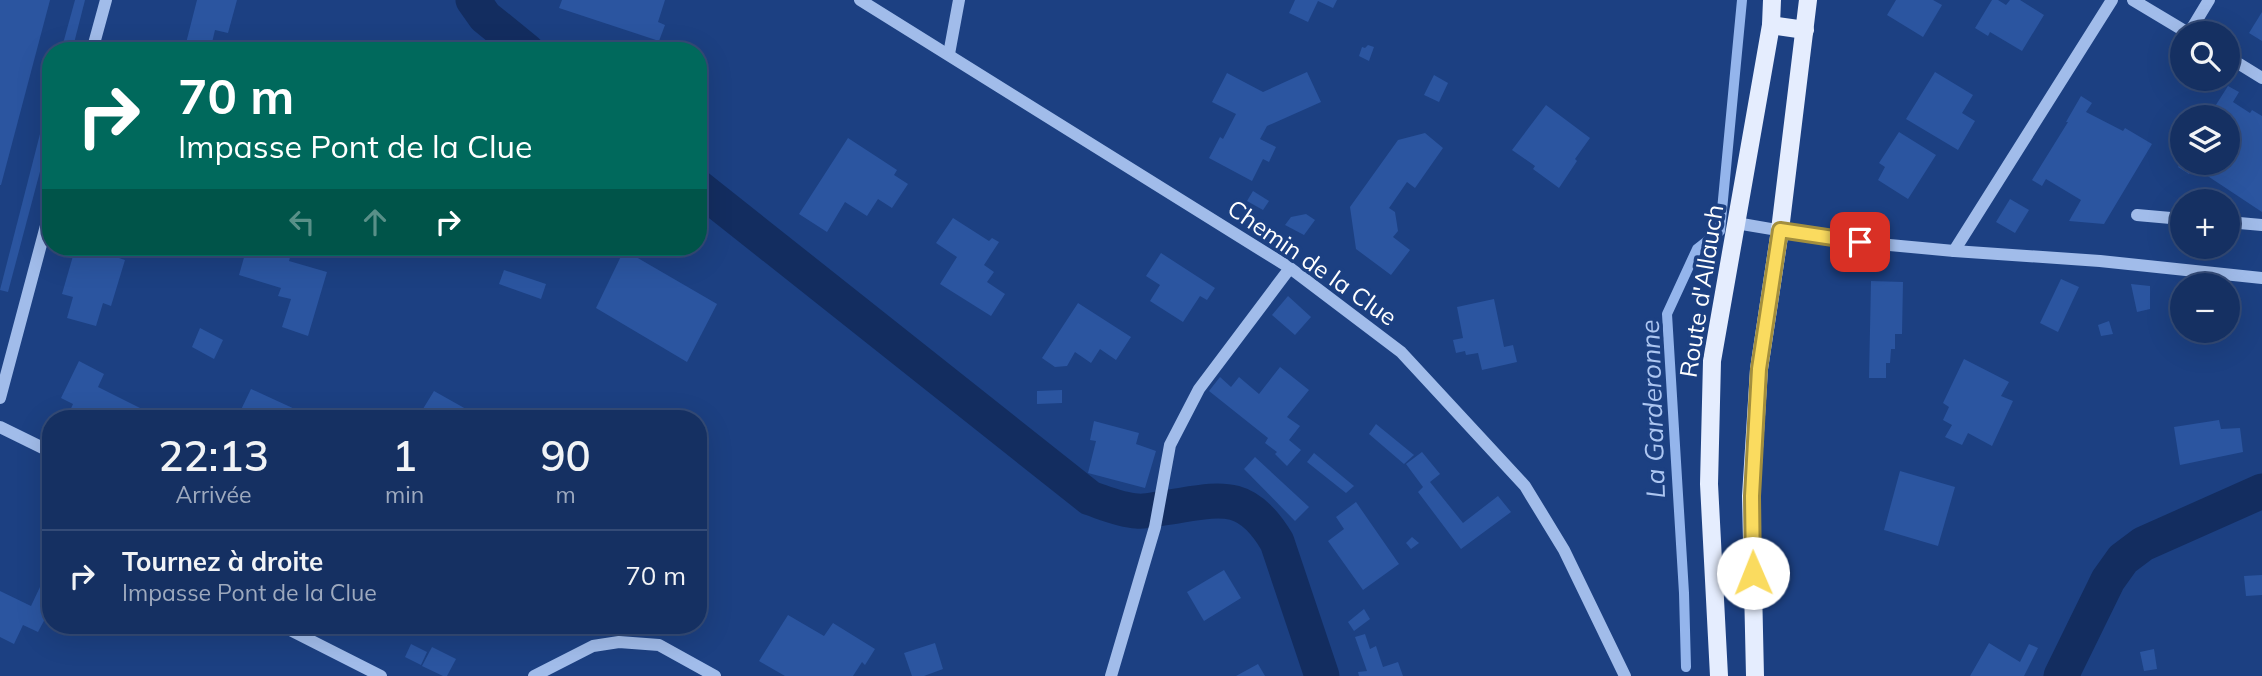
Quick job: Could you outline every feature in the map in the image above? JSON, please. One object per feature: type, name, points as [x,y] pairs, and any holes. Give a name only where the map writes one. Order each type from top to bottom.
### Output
[{"type":"main road","name":"Route d'Allauch","points":[[1719,676],[1709,484],[1712,361],[1771,25],[1772,0]]},
{"type":"main road","points":[[1755,676],[1752,496],[1759,369],[1780,230],[1808,0]]},
{"type":"main road","points":[[1771,25],[1805,30]]},
{"type":"street","points":[[94,42],[106,0]]},
{"type":"street","name":"Chemin de la Clue","points":[[860,0],[1290,268],[1401,352],[1525,486],[1564,550],[1625,676]]},
{"type":"street","points":[[949,54],[959,0]]},
{"type":"street","points":[[1954,251],[2112,0]]},
{"type":"street","points":[[2133,0],[2170,22]]},
{"type":"street","points":[[2196,21],[2209,0]]},
{"type":"street","points":[[2240,64],[2262,78]]},
{"type":"street","points":[[2137,215],[2170,218]]},
{"type":"street","points":[[1736,223],[1836,240],[2100,261],[2262,278]]},
{"type":"street","points":[[2240,223],[2262,225]]},
{"type":"street","points":[[0,398],[42,241]]},
{"type":"street","points":[[1111,676],[1154,527],[1170,445],[1199,389],[1290,268]]},
{"type":"street","points":[[0,427],[42,448]]},
{"type":"street","points":[[298,634],[381,676]]},
{"type":"street","points":[[534,676],[593,646],[619,642],[659,645],[715,676]]},
{"type":"building","points":[[0,0],[50,0],[1,185],[0,185]]},
{"type":"building","points":[[75,0],[85,0],[74,42],[63,42]]},
{"type":"building","points":[[197,0],[237,0],[228,33],[215,30],[212,42],[186,42]]},
{"type":"building","points":[[562,0],[665,0],[658,22],[665,25],[659,41],[559,8]]},
{"type":"building","points":[[1295,0],[1337,0],[1333,8],[1318,1],[1308,22],[1289,13]]},
{"type":"building","points":[[1896,0],[1933,0],[1942,5],[1923,37],[1887,15]]},
{"type":"building","points":[[1992,0],[2006,5],[2010,0],[2020,0],[2044,15],[2022,51],[1990,32],[1988,36],[1975,28]]},
{"type":"building","points":[[2262,12],[2262,41],[2249,33]]},
{"type":"building","points":[[1362,47],[1374,47],[1369,61],[1359,56]]},
{"type":"building","points":[[1307,72],[1321,102],[1267,126],[1260,139],[1276,147],[1269,162],[1263,159],[1252,181],[1209,158],[1236,114],[1212,102],[1227,73],[1263,92]]},
{"type":"building","points":[[1935,72],[1973,95],[1962,113],[1975,121],[1958,150],[1906,119]]},
{"type":"building","points":[[1434,75],[1448,83],[1439,102],[1424,95]]},
{"type":"building","points":[[2225,91],[2239,92],[2233,102],[2238,105],[2216,105]]},
{"type":"building","points":[[2081,96],[2092,103],[2086,112],[2123,131],[2125,128],[2152,144],[2104,224],[2069,221],[2081,200],[2046,179],[2042,186],[2032,180]]},
{"type":"building","points":[[1546,105],[1590,138],[1559,188],[1512,150]]},
{"type":"building","points":[[2240,107],[2262,116],[2262,212],[2240,197],[2240,189],[2227,189],[2206,175],[2240,175]]},
{"type":"building","points":[[42,126],[42,164],[8,292],[0,290]]},
{"type":"building","points":[[1899,132],[1936,155],[1908,199],[1878,180],[1885,167],[1879,163]]},
{"type":"building","points":[[1425,133],[1443,148],[1415,188],[1407,182],[1389,208],[1395,212],[1398,231],[1393,237],[1410,250],[1391,275],[1356,249],[1350,207],[1398,140]]},
{"type":"building","points":[[848,138],[897,170],[894,175],[908,184],[892,208],[878,199],[867,216],[845,202],[827,232],[799,214]]},
{"type":"building","points":[[1253,191],[1269,201],[1263,210],[1247,201]]},
{"type":"building","points":[[2010,199],[2029,210],[2015,233],[1996,222]]},
{"type":"building","points":[[1306,214],[1315,220],[1304,235],[1285,225],[1291,217]]},
{"type":"building","points":[[953,218],[989,241],[992,238],[999,242],[984,265],[994,272],[987,282],[1005,294],[991,316],[940,284],[957,257],[936,243]]},
{"type":"building","points":[[1161,253],[1215,288],[1207,300],[1200,296],[1183,322],[1150,301],[1160,285],[1146,276]]},
{"type":"building","points":[[73,256],[113,256],[125,260],[111,306],[103,303],[96,326],[67,318],[73,297],[62,294]]},
{"type":"building","points":[[244,256],[290,256],[289,261],[327,272],[308,336],[282,327],[291,299],[278,296],[281,288],[239,275]]},
{"type":"building","points":[[621,256],[634,256],[717,304],[687,362],[596,308]]},
{"type":"building","points":[[504,270],[546,284],[541,299],[499,284]]},
{"type":"building","points":[[2061,279],[2079,287],[2058,332],[2040,323]]},
{"type":"building","points":[[1871,281],[1903,282],[1902,334],[1895,334],[1895,349],[1891,349],[1890,363],[1886,363],[1886,378],[1869,378]]},
{"type":"building","points":[[2131,284],[2150,286],[2150,309],[2137,312]]},
{"type":"building","points":[[1288,296],[1311,317],[1295,335],[1272,315]]},
{"type":"building","points":[[1494,299],[1504,347],[1513,345],[1517,362],[1482,370],[1478,353],[1456,353],[1453,340],[1463,338],[1457,307]]},
{"type":"building","points":[[1078,303],[1131,337],[1116,360],[1100,349],[1091,363],[1075,352],[1067,366],[1055,367],[1042,358]]},
{"type":"building","points":[[2109,321],[2113,334],[2101,336],[2098,325]]},
{"type":"building","points":[[200,328],[223,340],[214,359],[192,347]]},
{"type":"building","points":[[1964,359],[2009,382],[2001,396],[2013,401],[1992,446],[1968,433],[1962,445],[1945,437],[1952,425],[1943,420],[1949,407],[1943,403]]},
{"type":"building","points":[[79,361],[104,374],[98,387],[144,410],[70,410],[73,404],[61,398]]},
{"type":"building","points":[[1280,367],[1309,390],[1287,417],[1300,426],[1289,440],[1301,450],[1287,466],[1275,454],[1277,452],[1265,443],[1268,438],[1209,391],[1220,377],[1231,387],[1239,377],[1259,394]]},
{"type":"building","points":[[251,389],[297,410],[241,410]]},
{"type":"building","points":[[1062,390],[1062,403],[1037,404],[1037,391]]},
{"type":"building","points":[[434,391],[466,409],[465,410],[422,410]]},
{"type":"building","points":[[2219,420],[2221,429],[2240,428],[2243,452],[2180,465],[2174,427]]},
{"type":"building","points":[[1094,421],[1139,433],[1136,444],[1156,451],[1145,488],[1088,473],[1096,441],[1090,440]]},
{"type":"building","points":[[1376,424],[1414,455],[1404,464],[1369,434]]},
{"type":"building","points":[[1422,452],[1440,474],[1430,482],[1463,523],[1498,496],[1511,512],[1461,549],[1418,492],[1423,487],[1406,464]]},
{"type":"building","points":[[1314,453],[1354,486],[1346,493],[1307,462]]},
{"type":"building","points":[[1255,457],[1309,507],[1295,521],[1244,469]]},
{"type":"building","points":[[1900,471],[1955,487],[1938,546],[1884,530]]},
{"type":"building","points":[[1356,502],[1399,564],[1363,590],[1328,541],[1344,529],[1336,517]]},
{"type":"building","points":[[1412,537],[1419,543],[1411,549],[1406,543]]},
{"type":"building","points":[[1224,570],[1241,598],[1204,621],[1187,592]]},
{"type":"building","points":[[2262,575],[2262,595],[2246,596],[2244,576]]},
{"type":"building","points":[[40,587],[42,624],[38,632],[23,625],[14,644],[0,637],[0,591],[31,606]]},
{"type":"building","points":[[1364,609],[1370,619],[1354,631],[1348,622]]},
{"type":"building","points":[[788,615],[824,636],[833,623],[875,649],[865,665],[862,662],[853,676],[785,676],[759,661]]},
{"type":"building","points":[[1365,634],[1370,649],[1376,646],[1383,667],[1398,662],[1403,676],[1359,676],[1358,672],[1367,671],[1355,637]]},
{"type":"building","points":[[935,643],[943,669],[924,676],[912,676],[904,653]]},
{"type":"building","points":[[1989,643],[2020,662],[2029,644],[2038,648],[2024,676],[1970,676]]},
{"type":"building","points":[[411,644],[427,652],[421,665],[405,657]]},
{"type":"building","points":[[432,647],[456,659],[447,676],[422,666]]},
{"type":"building","points":[[2154,649],[2157,669],[2144,671],[2140,652]]},
{"type":"building","points":[[1258,664],[1265,676],[1236,676]]},
{"type":"waterway","points":[[473,0],[485,17],[516,42]]},
{"type":"waterway","name":"La Garderonne","points":[[1686,667],[1667,314],[1697,249],[1720,231],[1742,0]]},
{"type":"waterway","points":[[707,194],[1090,498],[1119,508],[1140,511],[1200,502],[1229,502],[1241,505],[1253,513],[1277,542],[1322,676]]},
{"type":"waterway","points":[[2061,676],[2108,580],[2123,559],[2143,544],[2262,491]]},
{"type":"route","points":[[1753,573],[1752,496],[1759,369],[1780,230],[1860,242]]}]
